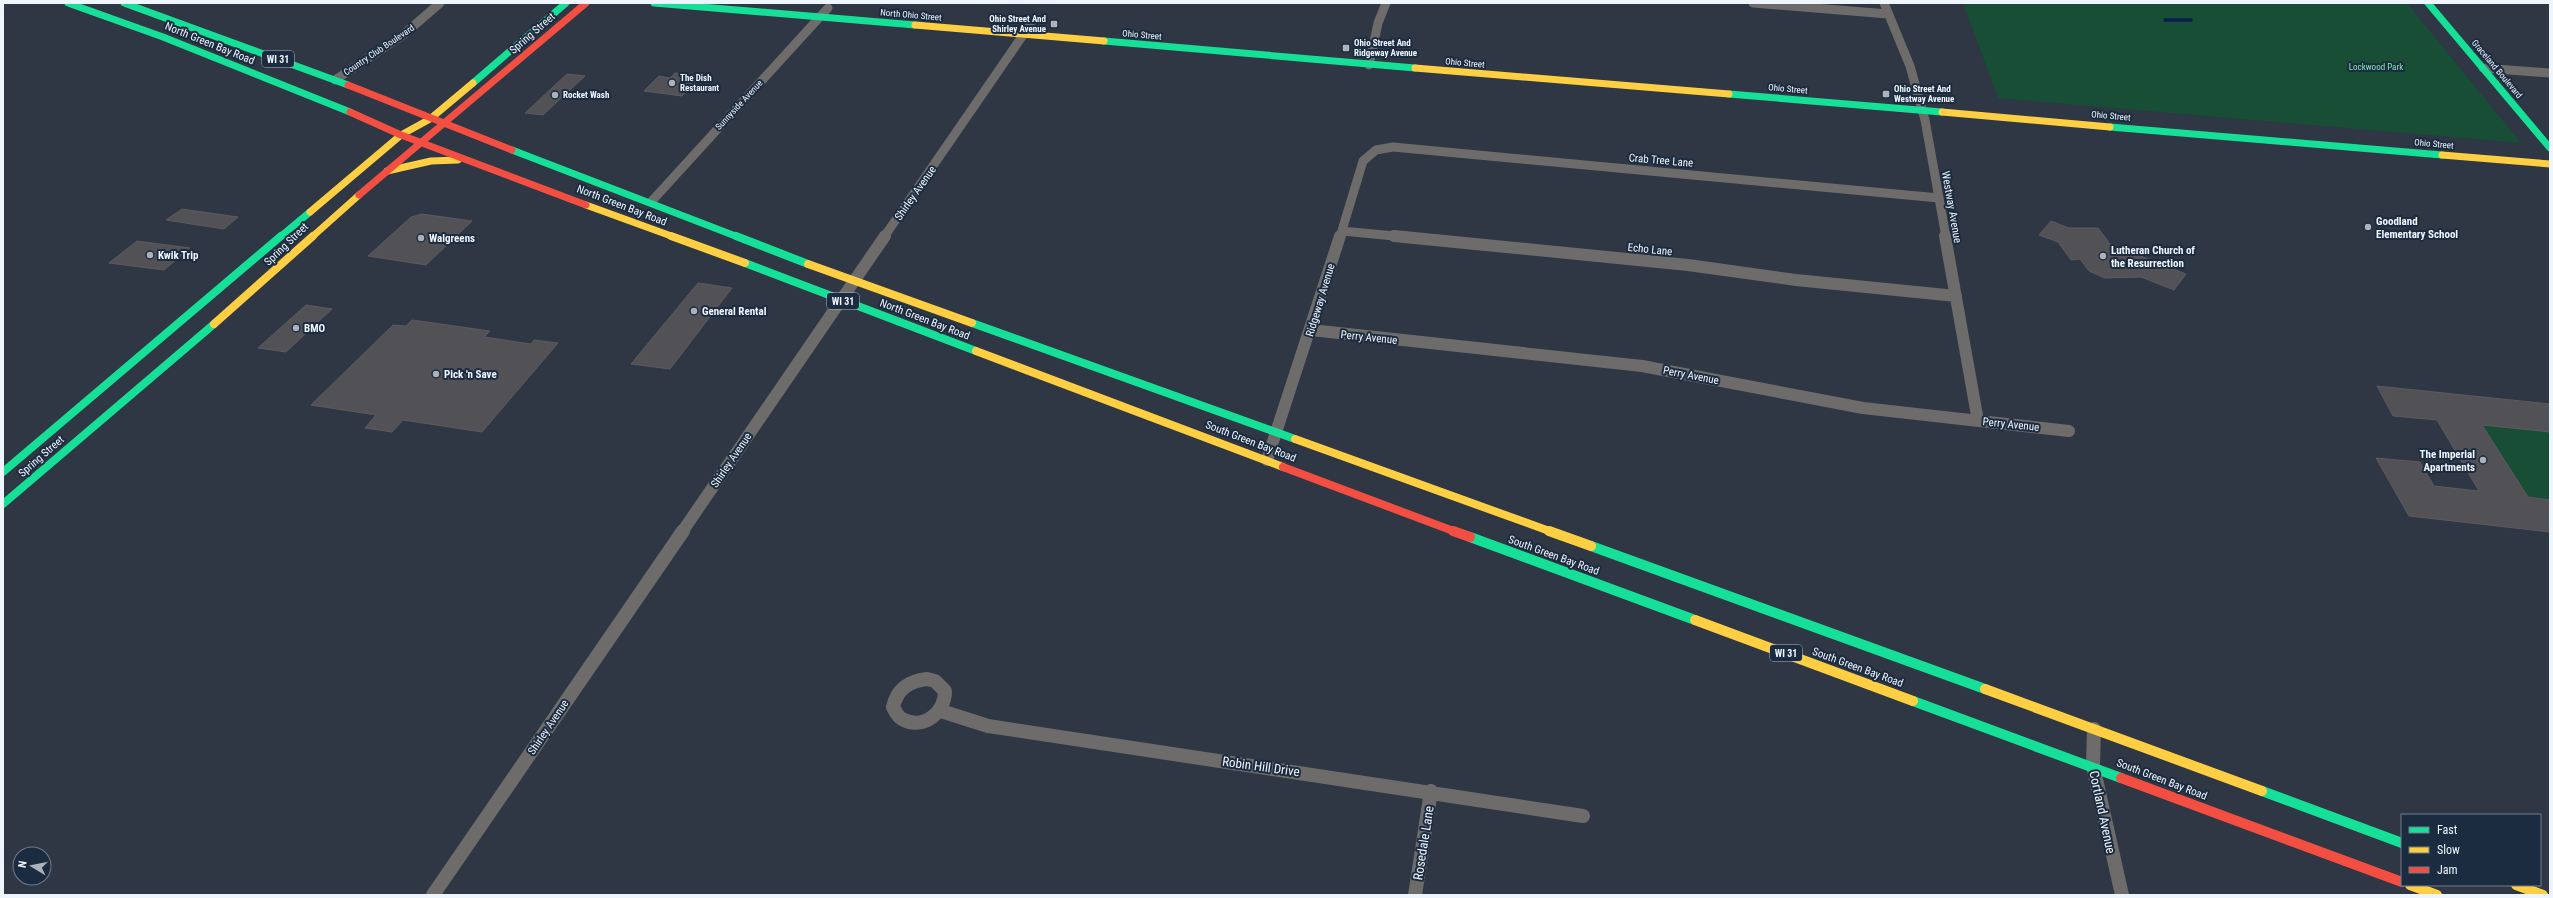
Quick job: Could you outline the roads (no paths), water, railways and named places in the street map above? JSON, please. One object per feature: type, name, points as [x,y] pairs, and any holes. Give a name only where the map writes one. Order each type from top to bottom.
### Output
[{"type":"main road","name":"North Green Bay Road","points":[[68,3],[163,37],[312,94],[401,135],[1171,424]]},
{"type":"main road","name":"North Green Bay Road","points":[[124,3],[335,80],[444,125],[651,202],[728,235],[855,279],[1181,397]]},
{"type":"main road","name":"Spring Street","points":[[3,472],[401,135],[430,119],[566,3]]},
{"type":"main road","name":"Spring Street","points":[[3,504],[263,282],[313,234],[386,171],[444,125],[586,3]]},
{"type":"main road","name":"North Ohio Street","points":[[654,3],[706,5],[820,17],[1024,34]]},
{"type":"main road","name":"North Ohio Street","points":[[768,3],[1030,25]]},
{"type":"main road","name":"Graceland Boulevard","points":[[2428,3],[2483,68],[2548,152]]},
{"type":"main road","name":"Ohio Street","points":[[1030,25],[1262,46],[1948,102]]},
{"type":"main road","name":"Ohio Street","points":[[1024,34],[1368,65],[2550,164]]},
{"type":"main road","points":[[1148,45],[1153,36]]},
{"type":"main road","points":[[1258,55],[1262,46]]},
{"type":"main road","points":[[1548,80],[1550,69]]},
{"type":"main road","points":[[1713,83],[1714,93]]},
{"type":"main road","points":[[2322,134],[2328,145]]},
{"type":"main road","points":[[386,171],[446,158],[472,162]]},
{"type":"main road","points":[[558,193],[588,196]]},
{"type":"main road","points":[[617,201],[631,203],[651,202]]},
{"type":"main road","points":[[636,224],[662,224],[680,228]]},
{"type":"main road","points":[[693,231],[728,235]]},
{"type":"main road","name":"South Green Bay Road","points":[[1181,397],[2094,729],[2401,843]]},
{"type":"main road","name":"South Green Bay Road","points":[[1171,424],[1337,488],[2093,766],[2401,882]]},
{"type":"main road","points":[[2413,886],[2437,895]]},
{"type":"main road","points":[[2519,886],[2543,895]]},
{"type":"street","name":"Country Club Boulevard","points":[[335,80],[401,37],[424,20],[440,3]]},
{"type":"street","points":[[1368,65],[1378,23],[1386,3]]},
{"type":"street","points":[[1753,3],[1888,14]]},
{"type":"street","name":"Westway Avenue","points":[[1884,3],[1910,66],[1920,100],[1939,198],[1978,421]]},
{"type":"street","name":"Sunnyside Avenue","points":[[651,202],[828,8]]},
{"type":"street","name":"Shirley Avenue","points":[[433,895],[1030,25]]},
{"type":"street","points":[[2483,68],[2550,73]]},
{"type":"street","name":"Crab Tree Lane","points":[[1381,149],[1393,148],[1939,198]]},
{"type":"street","name":"Ridgeway Avenue","points":[[1267,460],[1311,330],[1363,161],[1372,152],[1381,149]]},
{"type":"street","name":"Echo Lane","points":[[1342,231],[1688,265],[1796,280],[1956,296]]},
{"type":"street","name":"Perry Avenue","points":[[1311,330],[1642,366],[1863,408],[2069,431]]},
{"type":"street","name":"Robin Hill Drive","points":[[941,711],[988,726],[1431,791],[1583,816]]},
{"type":"street","name":"Cortland Avenue","points":[[2094,729],[2093,766],[2122,895]]},
{"type":"street","name":"Rosedale Lane","points":[[1415,895],[1431,791]]},
{"type":"waterway","points":[[2165,20],[2191,20]]},
{"type":"place","name":"Ohio Street And Shirley Avenue","points":[[1054,24]]},
{"type":"place","name":"Ohio Street And Ridgeway Avenue","points":[[1346,48]]},
{"type":"place","name":"The Dish Restaurant","points":[[672,83]]},
{"type":"place","name":"Ohio Street And Westway Avenue","points":[[1886,94]]},
{"type":"place","name":"Rocket Wash","points":[[555,95]]},
{"type":"place","name":"Goodland Elementary School","points":[[2368,227]]},
{"type":"place","name":"Walgreens","points":[[421,238]]},
{"type":"place","name":"Kwik Trip","points":[[150,255]]},
{"type":"place","name":"Lutheran Church of the Resurrection","points":[[2103,256]]},
{"type":"place","name":"General Rental","points":[[694,311]]},
{"type":"place","name":"BMO","points":[[296,328]]},
{"type":"place","name":"Pick 'n Save","points":[[436,374]]},
{"type":"place","name":"The Imperial Apartments","points":[[2483,460]]},
{"type":"park label","name":"Lockwood Park","points":[[2376,67]]}]
